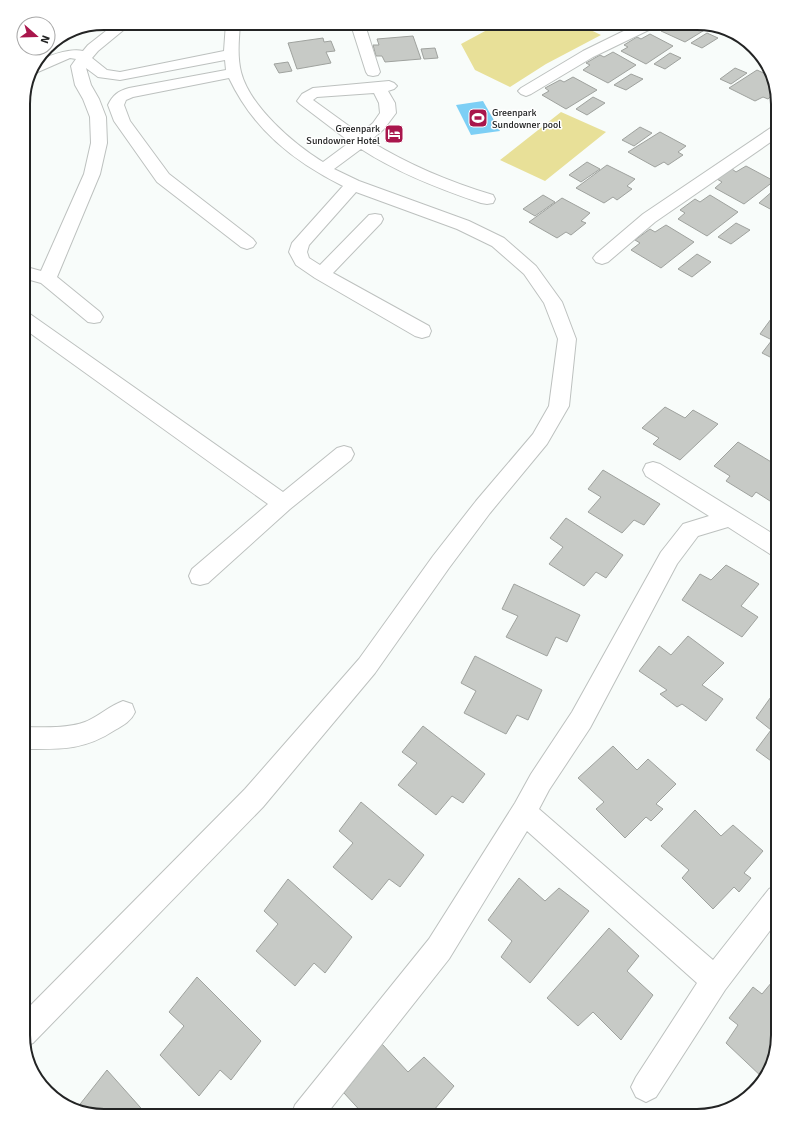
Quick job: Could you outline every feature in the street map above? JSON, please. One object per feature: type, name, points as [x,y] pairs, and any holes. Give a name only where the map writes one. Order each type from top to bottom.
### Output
[{"type":"street","points":[[48,279],[92,174],[99,143],[98,117],[91,99],[83,85],[78,66],[93,48],[116,30]]},
{"type":"street","points":[[233,30],[233,63],[246,98],[258,115],[298,154],[323,170],[353,185],[440,200],[487,199]]},
{"type":"street","points":[[360,30],[373,72]]},
{"type":"street","points":[[526,91],[588,54],[638,30]]},
{"type":"street","points":[[41,66],[68,54],[78,54],[103,74],[120,76],[173,65],[233,63]]},
{"type":"street","points":[[233,63],[181,83],[129,93],[120,97],[116,105],[122,121],[163,178],[247,243]]},
{"type":"street","points":[[173,65],[181,83]]},
{"type":"street","points":[[30,1026],[254,798],[367,666],[460,537],[540,439],[559,406],[564,374],[566,339],[553,302],[530,270],[498,242],[463,225],[440,200],[402,166],[360,142],[305,101],[307,97],[314,93],[384,87],[388,106],[388,115],[377,128],[360,142],[323,170]]},
{"type":"street","points":[[602,258],[649,218],[771,135]]},
{"type":"street","points":[[353,185],[301,243],[298,252],[302,261],[321,274],[422,331]]},
{"type":"street","points":[[321,274],[375,219]]},
{"type":"street","points":[[30,274],[48,279],[94,317]]},
{"type":"street","points":[[30,324],[283,503]]},
{"type":"street","points":[[200,576],[283,503],[344,454]]},
{"type":"street","points":[[653,470],[771,544]]},
{"type":"street","points":[[312,1109],[439,949],[524,812],[540,782],[581,720],[669,558],[691,530],[730,518]]},
{"type":"street","points":[[30,738],[66,738],[91,732],[123,712]]},
{"type":"street","points":[[524,812],[715,980]]},
{"type":"street","points":[[646,1087],[715,980],[771,907]]},
{"type":"shaded area","points":[[487,30],[591,30],[601,35],[546,64],[510,87],[475,70],[461,44]]},
{"type":"shaded area","points":[[561,112],[606,132],[545,181],[500,160]]},
{"type":"water","name":"Greenpark Sundowner pool","points":[[483,101],[500,131],[471,135],[456,105]]},
{"type":"building","points":[[662,30],[704,30],[685,42],[661,31]]},
{"type":"building","points":[[707,33],[718,38],[702,48],[691,43]]},
{"type":"building","points":[[650,34],[673,46],[646,64],[621,51],[628,47],[624,45],[637,37],[641,39]]},
{"type":"building","points":[[413,36],[421,59],[385,62],[382,56],[376,56],[373,45],[379,45],[377,39]]},
{"type":"building","points":[[323,38],[324,42],[331,41],[335,51],[326,52],[331,63],[297,69],[288,43]]},
{"type":"building","points":[[435,48],[438,58],[424,59],[421,49]]},
{"type":"building","points":[[613,52],[636,65],[608,83],[583,70],[590,65],[586,63],[600,55],[604,57]]},
{"type":"building","points":[[670,53],[681,58],[665,69],[654,64]]},
{"type":"building","points":[[288,62],[292,71],[279,73],[274,64]]},
{"type":"building","points":[[735,68],[747,73],[731,84],[720,79]]},
{"type":"building","points":[[757,70],[764,73],[770,97],[768,99],[763,97],[755,101],[729,88]]},
{"type":"building","points":[[631,74],[643,79],[626,90],[614,85]]},
{"type":"building","points":[[573,77],[597,90],[566,109],[542,95],[549,91],[545,88],[560,80],[564,82]]},
{"type":"building","points":[[593,97],[605,103],[587,115],[576,109]]},
{"type":"building","points":[[640,127],[652,133],[634,146],[622,140]]},
{"type":"building","points":[[660,132],[686,146],[678,152],[683,155],[668,165],[664,162],[655,167],[628,152]]},
{"type":"building","points":[[587,162],[600,169],[581,182],[569,175]]},
{"type":"building","points":[[607,165],[635,179],[627,186],[632,189],[617,200],[613,197],[604,203],[576,188]]},
{"type":"building","points":[[746,166],[771,179],[771,183],[744,204],[715,188],[722,182],[717,179],[732,169],[736,172]]},
{"type":"building","points":[[771,192],[771,209],[759,203]]},
{"type":"building","points":[[543,195],[555,202],[535,216],[523,209]]},
{"type":"building","points":[[710,195],[738,212],[707,236],[678,219],[685,213],[680,210],[695,199],[700,202]]},
{"type":"building","points":[[562,198],[590,213],[581,221],[586,223],[571,235],[566,232],[557,238],[529,222]]},
{"type":"building","points":[[736,223],[750,230],[731,244],[718,237]]},
{"type":"building","points":[[666,225],[694,242],[661,268],[631,250],[640,243],[635,240],[650,229],[655,232]]},
{"type":"building","points":[[697,254],[711,262],[692,277],[678,269]]},
{"type":"building","points":[[771,319],[771,340],[760,334]]},
{"type":"building","points":[[771,341],[771,358],[762,353]]},
{"type":"building","points":[[665,407],[685,418],[693,410],[718,424],[680,460],[653,444],[659,438],[642,428]]},
{"type":"building","points":[[738,442],[771,462],[771,500],[770,501],[756,492],[752,497],[726,481],[730,476],[714,466]]},
{"type":"building","points":[[603,470],[660,504],[644,525],[634,520],[622,533],[588,512],[601,497],[588,489]]},
{"type":"building","points":[[566,518],[623,555],[606,578],[596,572],[584,586],[549,564],[563,547],[550,538]]},
{"type":"building","points":[[726,565],[759,584],[741,606],[758,617],[742,637],[682,600],[700,574],[711,580]]},
{"type":"building","points":[[514,584],[580,615],[567,642],[556,637],[547,656],[506,637],[518,616],[502,609]]},
{"type":"building","points":[[688,636],[724,663],[702,685],[723,699],[706,721],[682,704],[677,707],[660,694],[667,690],[639,671],[659,646],[671,655]]},
{"type":"building","points":[[475,656],[542,690],[528,720],[517,715],[506,734],[464,713],[476,691],[461,683]]},
{"type":"building","points":[[771,697],[771,730],[756,718]]},
{"type":"building","points":[[423,726],[485,774],[463,803],[452,796],[436,815],[398,785],[417,763],[402,752]]},
{"type":"building","points":[[771,730],[771,761],[756,750]]},
{"type":"building","points":[[613,746],[637,770],[648,759],[676,784],[656,804],[663,809],[651,821],[646,817],[625,838],[596,809],[604,802],[578,778]]},
{"type":"building","points":[[361,802],[424,855],[400,887],[389,879],[372,900],[333,867],[353,843],[339,831]]},
{"type":"building","points":[[695,810],[721,836],[733,825],[763,851],[744,873],[751,878],[739,892],[734,887],[713,909],[682,878],[689,870],[661,846]]},
{"type":"building","points":[[519,878],[545,901],[559,888],[589,911],[530,983],[501,957],[512,941],[488,920]]},
{"type":"building","points":[[288,879],[352,937],[325,973],[314,963],[295,986],[256,951],[278,924],[264,911]]},
{"type":"building","points":[[609,928],[639,956],[627,971],[653,995],[621,1040],[593,1012],[578,1026],[547,998]]},
{"type":"building","points":[[197,977],[261,1041],[231,1080],[220,1070],[199,1096],[160,1055],[184,1026],[169,1012]]},
{"type":"building","points":[[771,983],[770,1045],[765,1063],[759,1075],[726,1043],[738,1025],[729,1018],[753,987],[762,994]]},
{"type":"building","points":[[382,1044],[408,1072],[424,1057],[454,1086],[435,1109],[359,1109],[344,1093]]},
{"type":"building","points":[[107,1070],[142,1109],[99,1109],[80,1105]]},
{"type":"place","name":"Greenpark Sundowner pool","points":[[478,118]]},
{"type":"place","name":"Greenpark Sundowner Hotel","points":[[394,134]]}]
